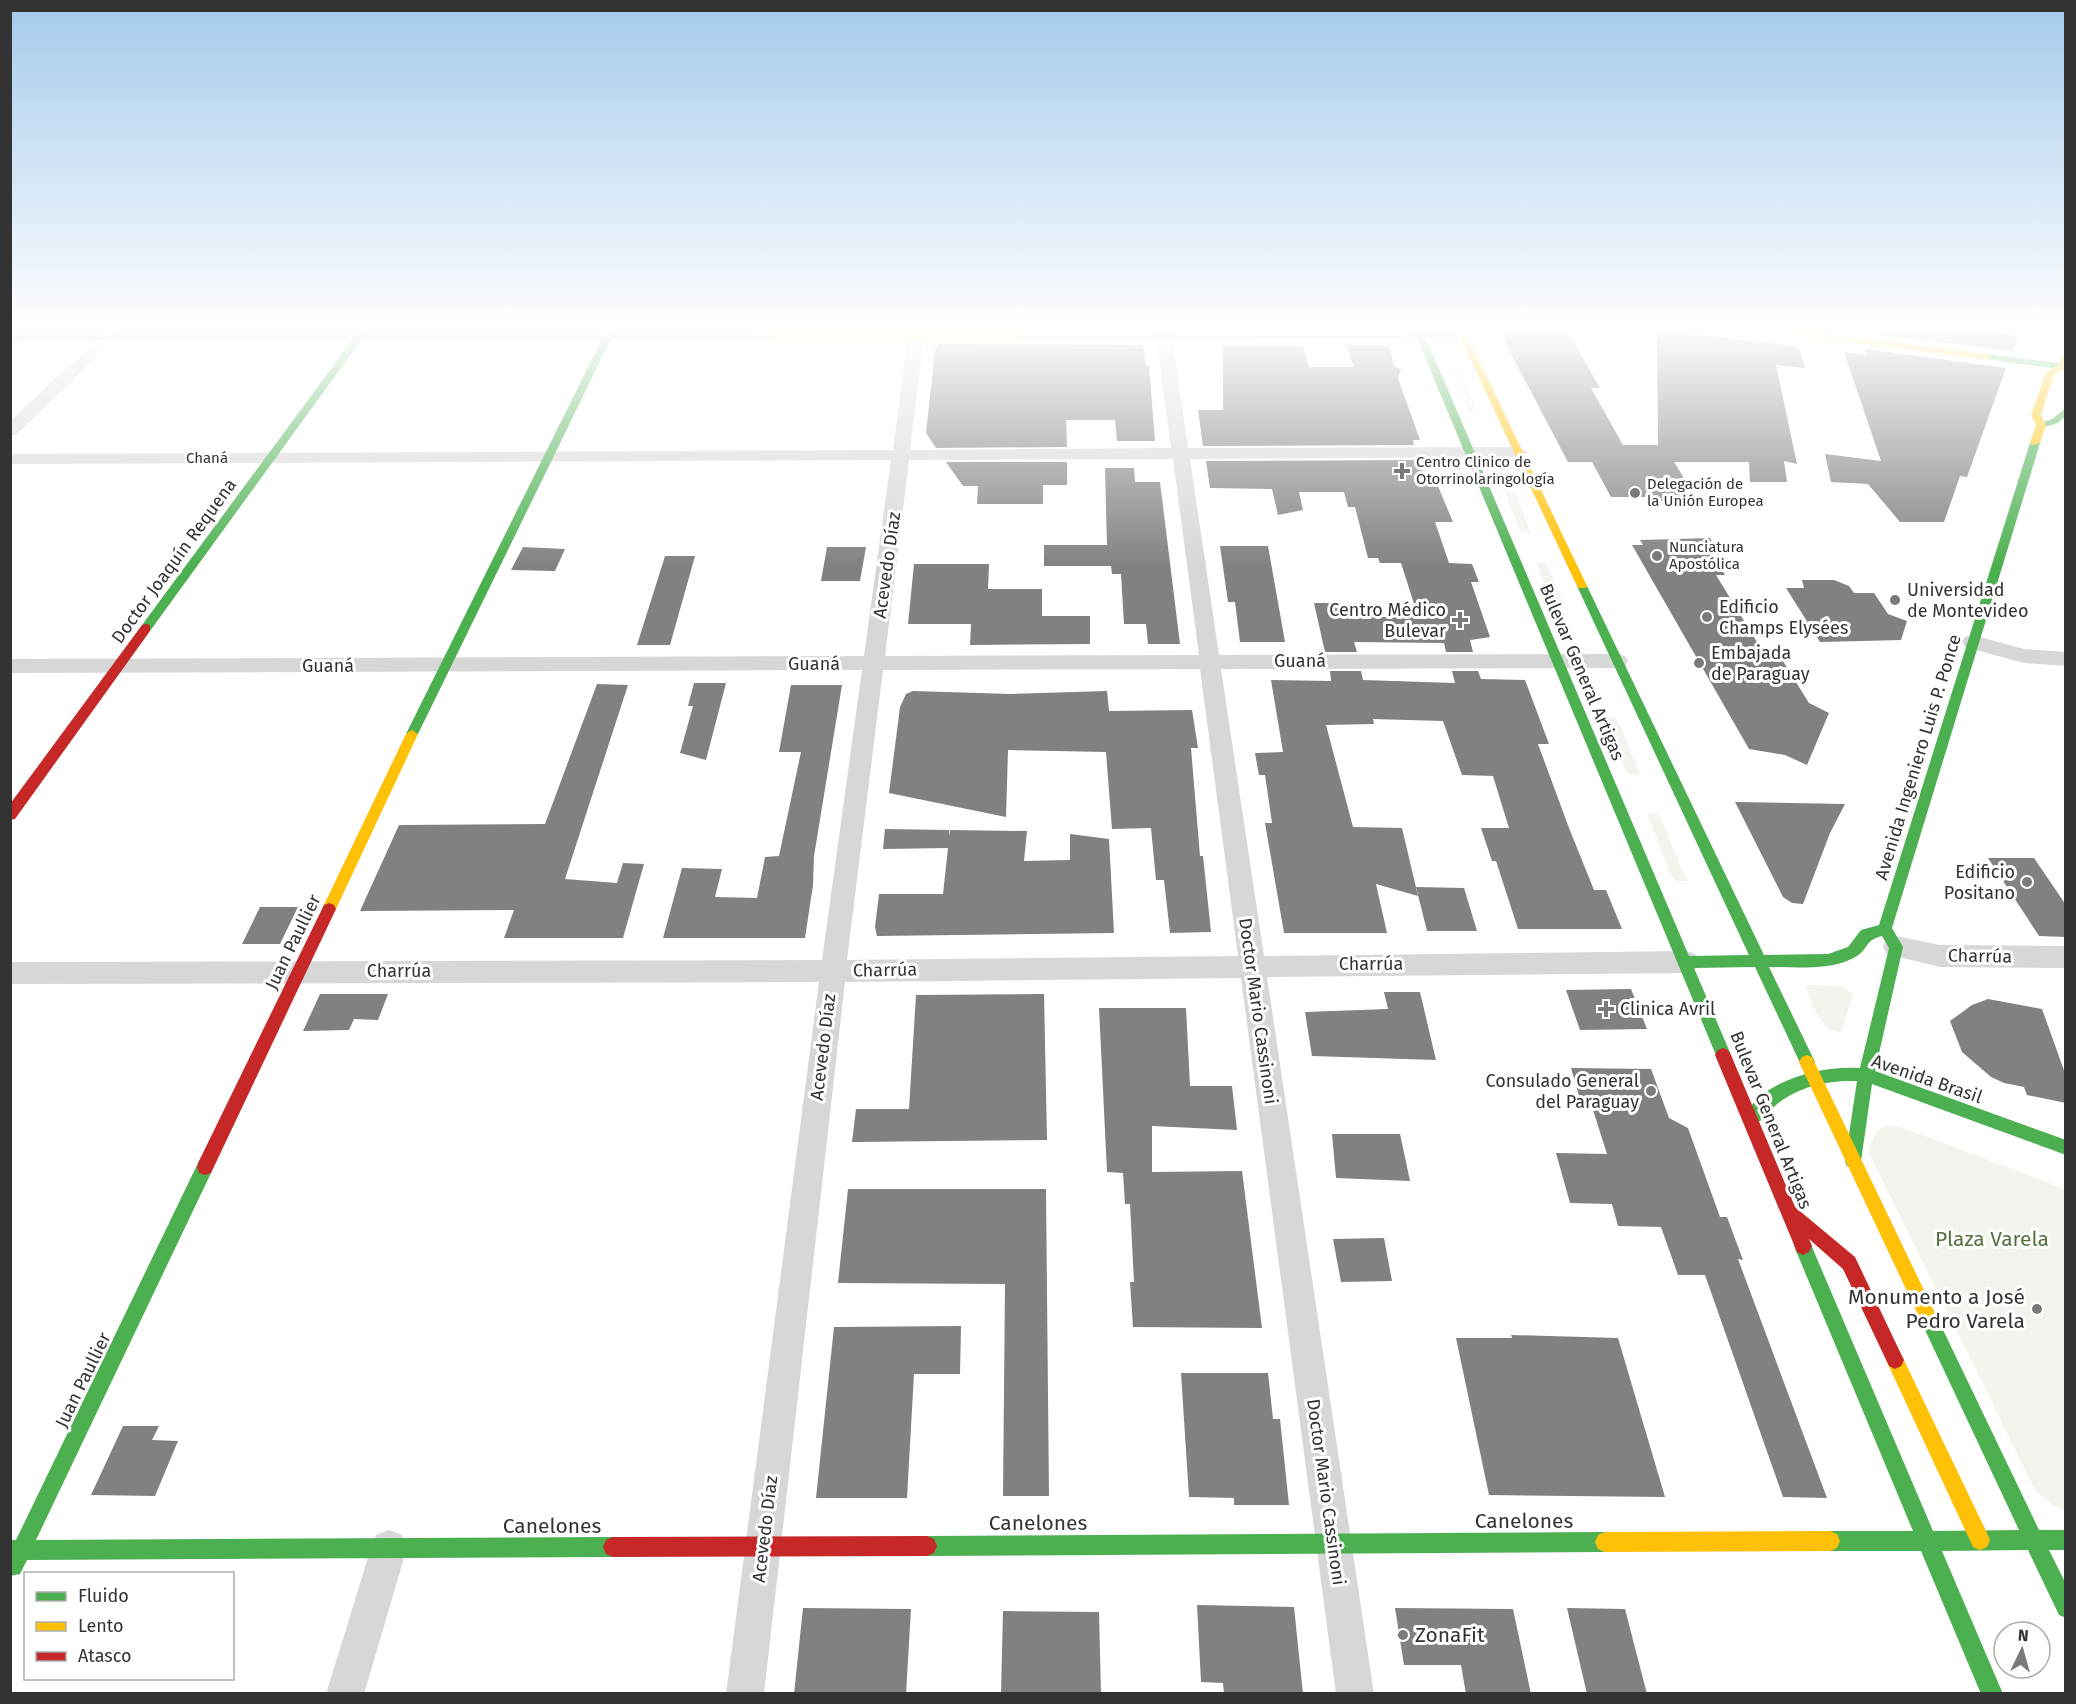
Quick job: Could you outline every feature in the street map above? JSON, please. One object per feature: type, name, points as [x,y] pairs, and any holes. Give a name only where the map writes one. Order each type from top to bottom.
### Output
[{"type":"street","points":[[10,431],[34,409]]},
{"type":"street","name":"Doctor Joaquín Requena","points":[[10,815],[307,409]]},
{"type":"street","name":"Juan Paullier","points":[[10,1571],[16,1550],[571,409]]},
{"type":"street","name":"Acevedo Díaz","points":[[745,1694],[833,971],[907,409]]},
{"type":"street","name":"Doctor Mario Cassinoni","points":[[1174,409],[1355,1694]]},
{"type":"street","name":"Bulevar General Artigas","points":[[1451,409],[1992,1694]]},
{"type":"street","name":"Bulevar General Artigas","points":[[1498,409],[2066,1608]]},
{"type":"street","name":"Avenida Ingeniero Luis P. Ponce","points":[[1853,1161],[1890,938],[1972,642],[2041,425],[2036,415],[2038,409]]},
{"type":"street","points":[[2041,425],[2055,421],[2066,411]]},
{"type":"street","name":"Chaná","points":[[10,459],[1519,452]]},
{"type":"street","points":[[1972,642],[2024,656],[2066,659]]},
{"type":"street","name":"Guaná","points":[[10,666],[1618,661]]},
{"type":"street","points":[[1759,963],[1800,963],[1842,957],[1853,951],[1866,934],[1890,938]]},
{"type":"street","name":"Charrúa","points":[[1890,938],[1940,956],[2066,957]]},
{"type":"street","name":"Charrúa","points":[[10,973],[833,971],[1251,965],[1759,963]]},
{"type":"street","name":"Avenida Brasil","points":[[1751,1119],[1760,1106],[1776,1093],[1813,1077],[1833,1073],[1866,1075],[2066,1148]]},
{"type":"street","points":[[1787,1209],[1849,1263],[1980,1540]]},
{"type":"street","name":"Canelones","points":[[16,1550],[2066,1540]]},
{"type":"street","points":[[345,1694],[389,1548]]},
{"type":"green space","points":[[1467,409],[1476,409],[1479,415],[1469,413]]},
{"type":"green space","points":[[1504,490],[1515,493],[1531,533],[1520,531]]},
{"type":"green space","points":[[1537,563],[1545,563],[1548,567],[1565,608],[1556,608],[1553,605]]},
{"type":"green space","points":[[1605,717],[1614,717],[1618,721],[1640,775],[1630,775],[1626,771]]},
{"type":"green space","points":[[1647,814],[1657,814],[1661,819],[1687,881],[1676,881],[1672,877]]},
{"type":"green space","points":[[1805,986],[1841,986],[1853,995],[1841,1032],[1833,1031],[1822,1022]]},
{"type":"green space","name":"Plaza Varela","points":[[1887,1126],[1901,1127],[2065,1189],[2065,1512],[2048,1502],[2035,1490],[1868,1151],[1877,1130]]},
{"type":"building","points":[[929,409],[1152,409],[1155,441],[1117,441],[1115,420],[1066,420],[1067,447],[936,448],[926,433]]},
{"type":"building","points":[[1409,409],[1420,440],[1413,440],[1414,445],[1203,446],[1198,410]]},
{"type":"building","points":[[1540,409],[1603,409],[1623,445],[1658,445],[1658,409],[1785,409],[1797,464],[1784,461],[1787,482],[1750,482],[1749,462],[1674,462],[1687,483],[1680,483],[1691,501],[1661,501],[1659,497],[1611,497],[1592,462],[1568,462]]},
{"type":"building","points":[[1863,409],[1992,409],[1967,477],[1960,476],[1944,522],[1900,522],[1868,484],[1831,482],[1825,454],[1881,461]]},
{"type":"building","points":[[1419,460],[1426,479],[1435,479],[1453,522],[1435,522],[1449,563],[1472,564],[1479,582],[1471,582],[1490,637],[1470,640],[1473,652],[1446,652],[1444,643],[1354,642],[1357,652],[1325,652],[1314,603],[1342,603],[1345,617],[1408,617],[1404,607],[1415,607],[1401,563],[1380,563],[1378,558],[1368,558],[1355,507],[1348,507],[1344,492],[1299,492],[1303,510],[1278,515],[1272,489],[1210,488],[1206,461]]},
{"type":"building","points":[[946,462],[1067,462],[1067,485],[1043,485],[1043,504],[977,504],[978,486],[963,486]]},
{"type":"building","points":[[1105,468],[1134,468],[1135,482],[1160,482],[1180,644],[1148,644],[1146,624],[1124,624],[1121,574],[1112,574],[1111,566],[1044,566],[1044,545],[1107,545]]},
{"type":"building","points":[[1710,538],[1723,560],[1716,560],[1725,575],[1716,575],[1760,647],[1765,647],[1772,659],[1781,658],[1809,703],[1829,713],[1807,765],[1785,755],[1749,749],[1632,545],[1643,545],[1640,540]]},
{"type":"building","points":[[1220,546],[1268,546],[1285,642],[1240,642],[1235,602],[1228,602]]},
{"type":"building","points":[[523,547],[565,549],[555,571],[511,570]]},
{"type":"building","points":[[827,547],[866,547],[860,581],[821,581]]},
{"type":"building","points":[[665,556],[695,556],[670,645],[637,645]]},
{"type":"building","points":[[914,564],[989,564],[988,589],[1042,589],[1042,616],[1090,616],[1090,644],[970,645],[971,624],[908,624]]},
{"type":"building","points":[[1802,580],[1834,580],[1849,586],[1854,593],[1874,593],[1888,614],[1907,621],[1901,640],[1820,642],[1786,588],[1804,588]]},
{"type":"building","points":[[1330,671],[1361,671],[1363,680],[1455,683],[1452,671],[1478,671],[1481,679],[1525,680],[1549,744],[1538,744],[1569,828],[1594,890],[1606,890],[1622,929],[1518,929],[1496,861],[1492,861],[1481,828],[1509,828],[1493,776],[1462,775],[1443,721],[1373,719],[1374,724],[1326,725],[1353,827],[1402,828],[1418,896],[1376,884],[1387,933],[1284,933],[1265,823],[1272,823],[1265,775],[1259,775],[1255,753],[1283,752],[1271,680],[1331,681]]},
{"type":"building","points":[[694,683],[726,683],[706,760],[680,753],[693,706],[688,706]]},
{"type":"building","points":[[597,684],[628,685],[565,879],[617,883],[623,863],[644,864],[623,938],[504,938],[514,910],[360,911],[399,825],[545,824]]},
{"type":"building","points":[[791,685],[842,685],[814,856],[813,885],[805,938],[663,938],[682,868],[722,869],[715,897],[757,898],[765,857],[779,856],[801,752],[779,752]]},
{"type":"building","points":[[913,691],[1010,694],[1107,691],[1109,711],[1192,710],[1198,748],[1191,748],[1200,856],[1203,856],[1211,932],[1170,933],[1164,880],[1156,880],[1151,828],[1112,829],[1106,752],[1008,750],[1006,817],[889,793],[900,707],[906,694]]},
{"type":"building","points":[[1735,802],[1845,804],[1830,833],[1803,904],[1792,903],[1783,897]]},
{"type":"building","points":[[885,829],[949,830],[949,836],[950,830],[1027,831],[1024,861],[1070,860],[1070,834],[1109,839],[1114,933],[877,936],[875,927],[879,894],[943,894],[948,848],[883,849]]},
{"type":"building","name":"Edificio Positano","points":[[1988,858],[2034,858],[2066,905],[2066,937],[2039,936]]},
{"type":"building","points":[[1416,887],[1464,888],[1477,931],[1427,931]]},
{"type":"building","points":[[260,907],[298,907],[280,944],[242,944]]},
{"type":"building","name":"Clinica Avril","points":[[1631,989],[1647,1029],[1580,1030],[1566,990]]},
{"type":"building","points":[[1384,992],[1420,992],[1436,1060],[1312,1056],[1305,1012],[1388,1009]]},
{"type":"building","points":[[320,994],[388,994],[378,1020],[354,1019],[349,1030],[303,1031]]},
{"type":"building","points":[[1044,994],[1047,1140],[852,1142],[856,1109],[909,1109],[916,995]]},
{"type":"building","points":[[1988,999],[2042,1009],[2066,1076],[2066,1103],[2027,1095],[2024,1087],[2004,1083],[1991,1077],[1962,1052],[1950,1021],[1972,1005]]},
{"type":"building","points":[[1099,1008],[1186,1008],[1190,1086],[1232,1086],[1237,1130],[1152,1126],[1152,1172],[1242,1171],[1262,1328],[1133,1327],[1130,1282],[1134,1282],[1130,1204],[1125,1204],[1123,1173],[1107,1172]]},
{"type":"building","points":[[1571,1068],[1651,1069],[1669,1118],[1688,1128],[1720,1217],[1727,1217],[1743,1260],[1738,1259],[1827,1498],[1783,1497],[1705,1275],[1678,1275],[1661,1227],[1618,1226],[1612,1204],[1570,1203],[1556,1153],[1607,1154],[1593,1110],[1583,1110]]},
{"type":"building","points":[[1332,1134],[1400,1134],[1410,1181],[1336,1178]]},
{"type":"building","points":[[848,1189],[1046,1189],[1049,1496],[1003,1496],[1005,1284],[838,1283]]},
{"type":"building","points":[[1384,1238],[1392,1281],[1341,1282],[1333,1239]]},
{"type":"building","points":[[961,1326],[960,1374],[914,1374],[907,1498],[816,1498],[834,1327]]},
{"type":"building","points":[[1511,1335],[1618,1338],[1665,1497],[1489,1495],[1456,1338],[1512,1338]]},
{"type":"building","points":[[1181,1373],[1268,1373],[1273,1419],[1280,1419],[1289,1505],[1234,1505],[1234,1498],[1189,1497]]},
{"type":"building","points":[[123,1426],[159,1426],[152,1440],[178,1441],[155,1496],[91,1495]]},
{"type":"building","points":[[1197,1605],[1294,1607],[1303,1694],[1224,1694],[1223,1683],[1201,1682]]},
{"type":"building","points":[[803,1608],[911,1609],[906,1694],[794,1694]]},
{"type":"building","points":[[1395,1608],[1513,1609],[1531,1694],[1466,1694],[1461,1665],[1404,1665]]},
{"type":"building","points":[[1567,1608],[1625,1609],[1647,1694],[1587,1694]]},
{"type":"building","points":[[1003,1611],[1099,1612],[1101,1694],[1001,1694]]},
{"type":"traffic: fast","points":[[146,628],[307,409]]},
{"type":"traffic: fast","points":[[412,734],[572,409]]},
{"type":"traffic: fast","points":[[1451,409],[1723,1055]]},
{"type":"traffic: fast","points":[[2041,425],[2055,421],[2066,411]]},
{"type":"traffic: fast","points":[[1853,1161],[1866,1075],[1896,947],[1885,929],[2035,443]]},
{"type":"traffic: fast","points":[[1582,586],[1807,1062]]},
{"type":"traffic: fast","points":[[1686,962],[1828,960],[1853,951],[1866,934],[1885,929]]},
{"type":"traffic: fast","points":[[1751,1119],[1775,1096],[1802,1082],[1833,1075],[1866,1075],[2066,1148]]},
{"type":"traffic: fast","points":[[13,1567],[205,1167]]},
{"type":"traffic: fast","points":[[1803,1246],[1992,1694]]},
{"type":"traffic: fast","points":[[1927,1315],[2066,1608]]},
{"type":"traffic: fast","points":[[1830,1541],[2066,1540]]},
{"type":"traffic: fast","points":[[927,1546],[1605,1542]]},
{"type":"traffic: fast","points":[[10,1550],[613,1547]]},
{"type":"traffic: slow","points":[[1498,409],[1582,586]]},
{"type":"traffic: slow","points":[[2035,443],[2041,425],[2036,415],[2038,409]]},
{"type":"traffic: slow","points":[[329,909],[412,734]]},
{"type":"traffic: slow","points":[[1807,1062],[1927,1315]]},
{"type":"traffic: slow","points":[[1895,1360],[1980,1540]]},
{"type":"traffic: slow","points":[[1605,1542],[1830,1541]]},
{"type":"traffic: jam","points":[[10,815],[146,628]]},
{"type":"traffic: jam","points":[[205,1167],[329,909]]},
{"type":"traffic: jam","points":[[1723,1055],[1803,1246]]},
{"type":"traffic: jam","points":[[1793,1214],[1849,1263],[1895,1360]]},
{"type":"traffic: jam","points":[[613,1547],[927,1546]]},
{"type":"place","name":"Centro Clinico de Otorrinolaringología","points":[[1402,471]]},
{"type":"place","name":"Delegación de la Unión Europea","points":[[1635,493]]},
{"type":"place","name":"Nunciatura Apostólica","points":[[1657,556]]},
{"type":"place","name":"Universidad de Montevideo","points":[[1895,600]]},
{"type":"place","name":"Edificio Champs Elysées","points":[[1707,617]]},
{"type":"place","name":"Centro Médico Bulevar","points":[[1460,620]]},
{"type":"place","name":"Embajada de Paraguay","points":[[1699,663]]},
{"type":"place","name":"Edificio Positano","points":[[2027,882]]},
{"type":"place","name":"Clinica Avril","points":[[1606,1009]]},
{"type":"place","name":"Consulado General del Paraguay","points":[[1651,1091]]},
{"type":"place","name":"Monumento a José Pedro Varela","points":[[2037,1309]]},
{"type":"place","name":"ZonaFit","points":[[1403,1635]]}]
